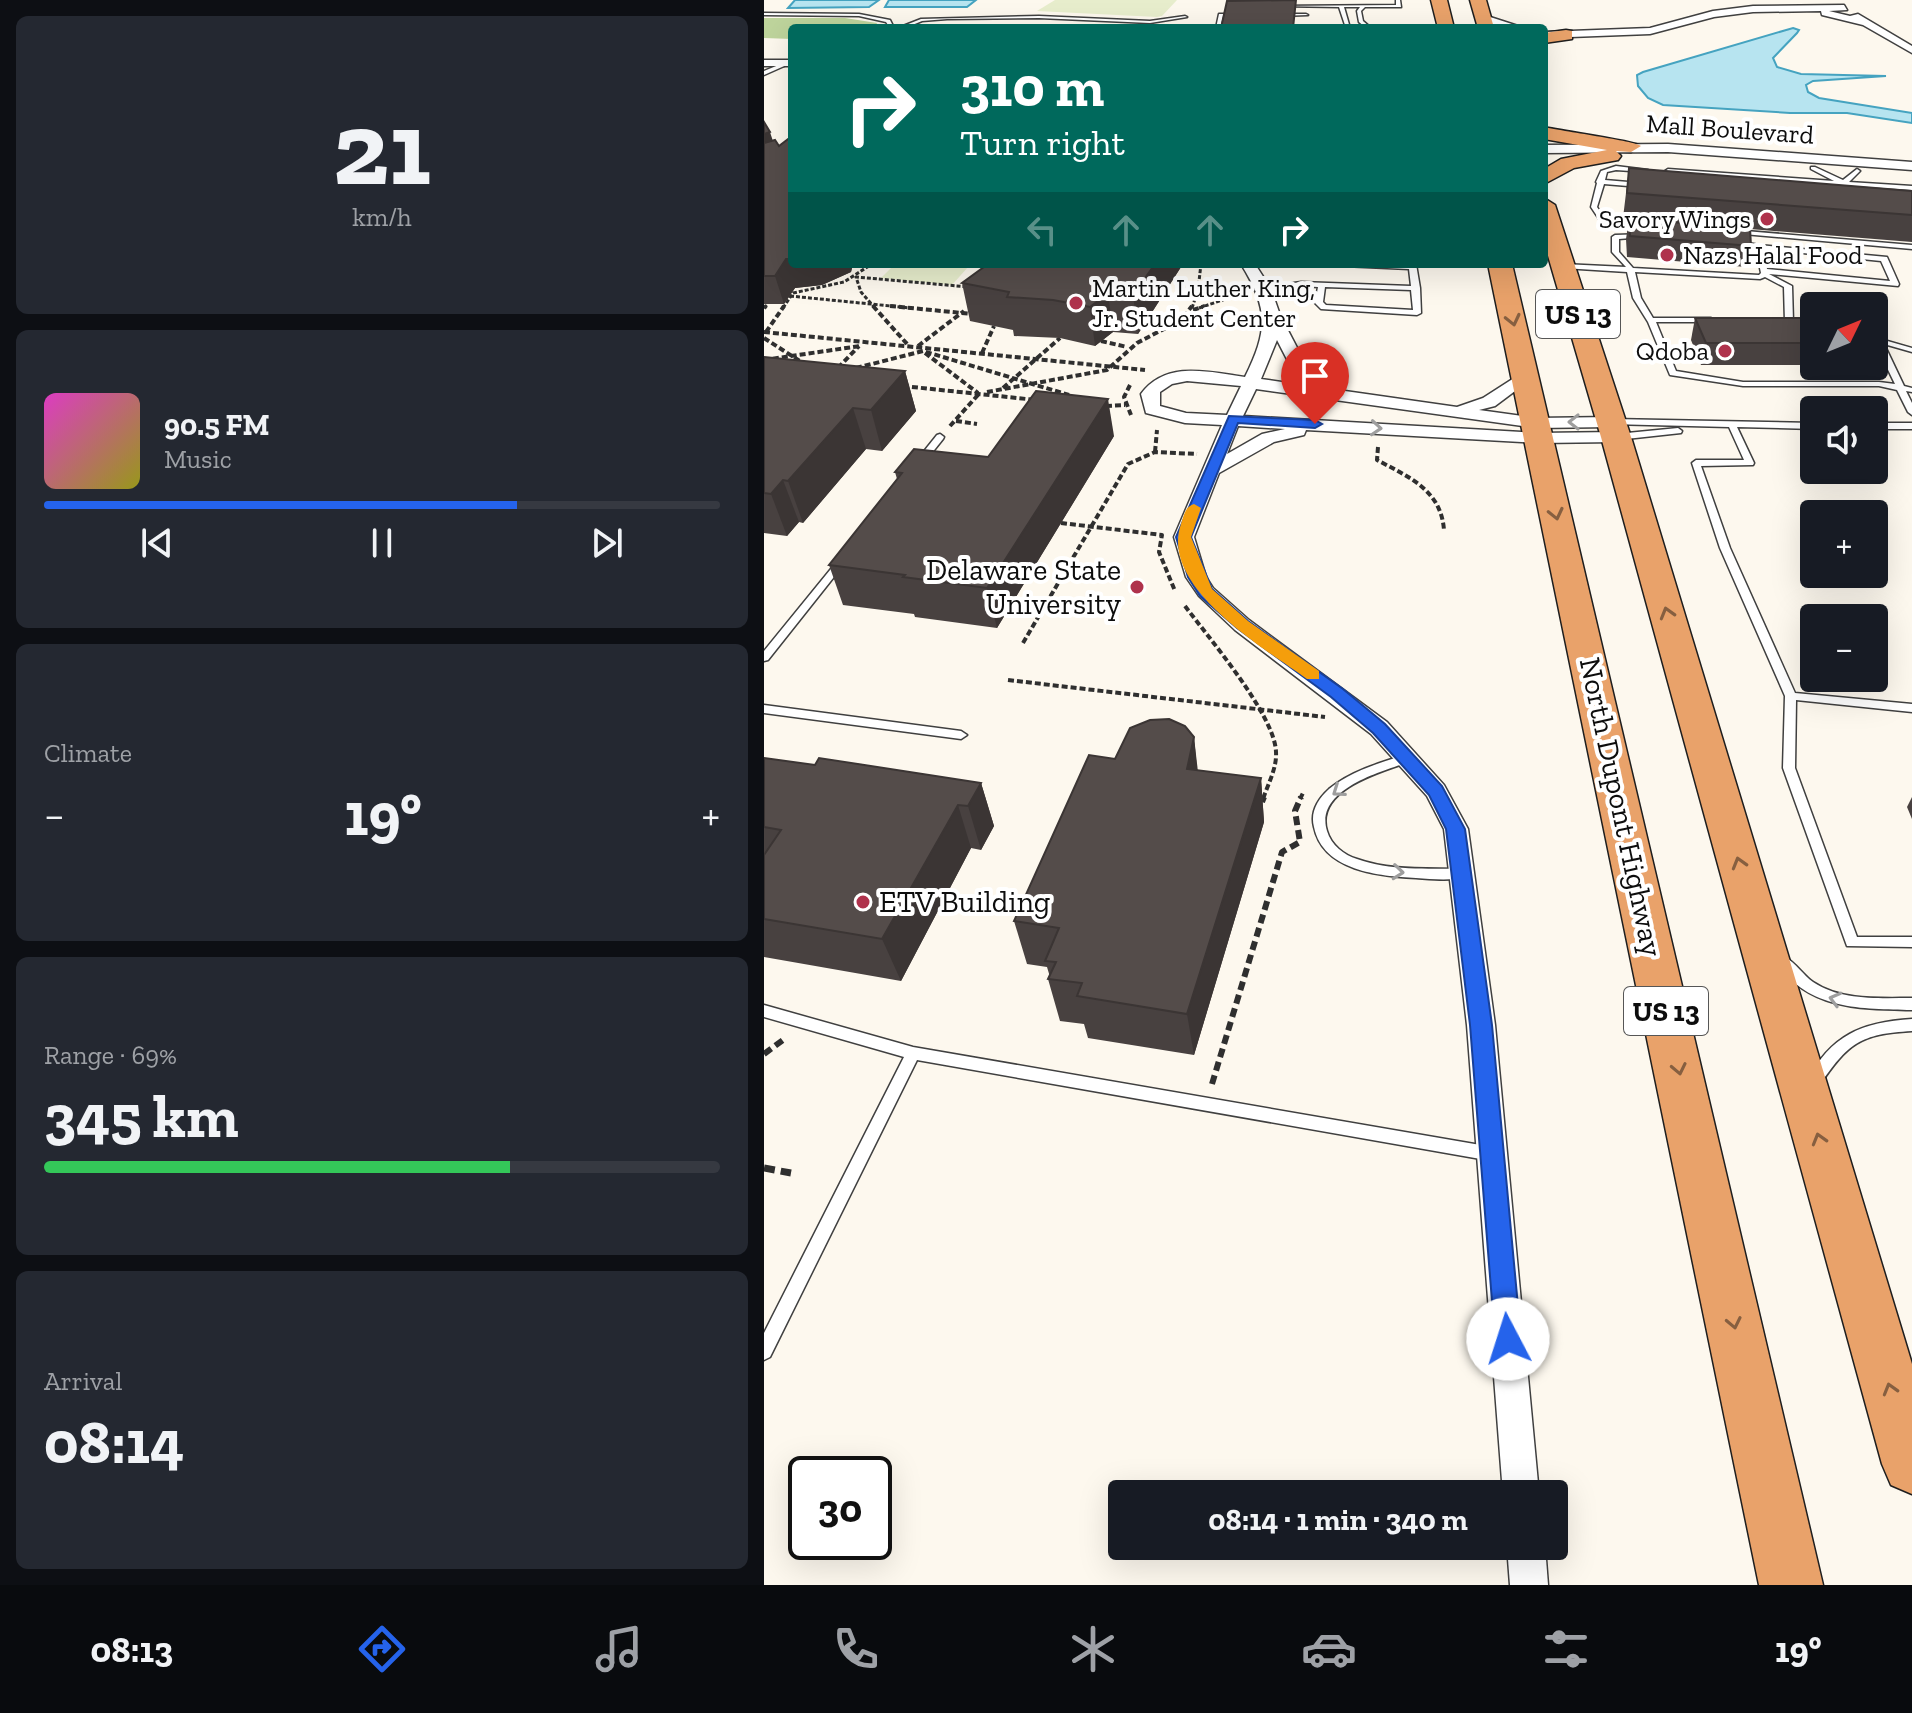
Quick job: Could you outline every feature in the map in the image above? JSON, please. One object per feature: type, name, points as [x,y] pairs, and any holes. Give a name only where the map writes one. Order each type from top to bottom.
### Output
[{"type":"highway","points":[[1439,0],[1445,24]]},
{"type":"highway","points":[[1478,0],[1485,23]]},
{"type":"highway","points":[[1548,34],[1566,35]]},
{"type":"highway","points":[[1548,134],[1625,151]]},
{"type":"highway","points":[[1548,176],[1568,163],[1625,151]]},
{"type":"highway","name":"US 13","points":[[1548,220],[1614,430],[1912,1464]]},
{"type":"highway","name":"North Dupont Highway","points":[[1501,268],[1791,1585]]},
{"type":"street","points":[[1799,4],[1820,0]]},
{"type":"street","points":[[1566,35],[1650,31],[1713,14],[1839,4]]},
{"type":"street","points":[[1548,34],[1624,28],[1725,7],[1839,4],[1912,50]]},
{"type":"street","points":[[1767,8],[1813,11],[1867,23]]},
{"type":"street","points":[[764,63],[788,63]]},
{"type":"street","name":"Mall Boulevard","points":[[1548,151],[1625,151],[1912,166]]},
{"type":"street","name":"Mall Boulevard","points":[[1625,151],[1912,175]]},
{"type":"street","points":[[1249,268],[1256,291],[1306,373],[1361,397]]},
{"type":"street","points":[[1272,315],[1265,357],[1211,457],[1184,537],[1196,577],[1206,592],[1242,625],[1372,722],[1408,758],[1446,807],[1456,829],[1481,1025],[1520,1480]]},
{"type":"street","points":[[1211,457],[1199,427],[1152,409],[1149,394],[1163,381],[1174,377],[1202,376],[1238,369],[1265,357]]},
{"type":"street","points":[[1202,376],[1453,411],[1538,430]]},
{"type":"street","points":[[1453,411],[1489,402],[1525,376]]},
{"type":"street","points":[[1173,416],[1342,425],[1614,430]]},
{"type":"street","points":[[1211,457],[1268,438],[1342,425]]},
{"type":"street","points":[[1527,1560],[1529,1585]]},
{"type":"lane","points":[[1266,6],[1399,6],[1398,0]]},
{"type":"lane","points":[[1364,24],[1359,11],[1365,5]]},
{"type":"lane","points":[[1232,15],[1233,6]]},
{"type":"lane","points":[[1305,24],[1306,6]]},
{"type":"lane","points":[[1341,6],[1347,24]]},
{"type":"lane","points":[[764,14],[859,15],[890,24]]},
{"type":"lane","points":[[1219,24],[1221,15],[1247,15]]},
{"type":"lane","points":[[1276,15],[1306,15]]},
{"type":"lane","points":[[910,24],[947,18],[1039,17],[1150,22],[1185,17]]},
{"type":"lane","points":[[764,73],[788,64]]},
{"type":"lane","points":[[1656,226],[1616,223],[1597,216],[1594,207],[1604,171],[1616,168],[1844,187],[1912,188]]},
{"type":"lane","points":[[1813,168],[1844,187]]},
{"type":"lane","points":[[1844,187],[1857,171]]},
{"type":"lane","points":[[1599,182],[1646,186]]},
{"type":"lane","points":[[1719,231],[1912,247]]},
{"type":"lane","points":[[1657,236],[1625,234],[1615,237],[1616,252],[1630,268],[1637,298],[1651,320],[1667,365],[1673,373],[1688,378],[1743,384],[1879,384],[1912,390]]},
{"type":"lane","points":[[1563,266],[1760,277],[1765,273],[1895,284],[1884,259],[1720,241]]},
{"type":"lane","points":[[1759,247],[1765,273],[1788,286],[1789,322]]},
{"type":"lane","points":[[1322,284],[1319,303],[1324,307],[1417,313],[1412,268]]},
{"type":"lane","points":[[1256,291],[1322,284],[1416,288]]},
{"type":"lane","points":[[1651,320],[1722,321]]},
{"type":"lane","points":[[1776,322],[1800,323]]},
{"type":"lane","points":[[1888,343],[1912,350]]},
{"type":"lane","points":[[1888,364],[1912,412]]},
{"type":"lane","points":[[1614,430],[1800,426]]},
{"type":"lane","points":[[1888,426],[1912,426]]},
{"type":"lane","points":[[1614,430],[1733,427]]},
{"type":"lane","points":[[1733,427],[1750,463],[1696,463],[1725,548],[1791,696],[1789,768],[1852,942],[1912,942]]},
{"type":"lane","points":[[914,470],[944,434]]},
{"type":"lane","points":[[764,658],[848,553]]},
{"type":"lane","points":[[1791,696],[1912,708]]},
{"type":"lane","points":[[764,709],[961,735]]},
{"type":"lane","points":[[1408,758],[1338,788],[1322,803],[1317,813],[1321,835],[1337,855],[1354,864],[1413,873],[1461,874]]},
{"type":"lane","points":[[1755,918],[1789,970],[1803,984],[1824,997],[1853,1003],[1912,1004]]},
{"type":"lane","points":[[764,1011],[913,1053],[1492,1154]]},
{"type":"lane","points":[[1805,1093],[1836,1048],[1858,1032],[1882,1026],[1912,1025]]},
{"type":"lane","points":[[764,1351],[913,1053]]},
{"type":"path","points":[[765,334],[790,296],[844,282],[866,268]]},
{"type":"path","points":[[1193,310],[1200,292],[1201,268]]},
{"type":"path","points":[[908,345],[858,287],[856,277],[979,288]]},
{"type":"path","points":[[944,434],[978,394],[1107,370],[1127,347],[1173,327],[1193,310],[1237,293],[1256,291]]},
{"type":"path","points":[[790,296],[965,311],[978,315]]},
{"type":"path","points":[[917,346],[974,304]]},
{"type":"path","points":[[982,353],[994,326]]},
{"type":"path","points":[[765,334],[917,346],[1076,398]]},
{"type":"path","points":[[765,334],[803,363]]},
{"type":"path","points":[[994,396],[1060,338]]},
{"type":"path","points":[[864,341],[832,375],[924,349],[1148,371]]},
{"type":"path","points":[[1101,341],[1127,347]]},
{"type":"path","points":[[764,360],[860,346]]},
{"type":"path","points":[[924,349],[978,394]]},
{"type":"path","points":[[903,386],[1041,400]]},
{"type":"path","points":[[1099,416],[1105,407],[1125,405]]},
{"type":"path","points":[[955,421],[977,424]]},
{"type":"path","points":[[1155,452],[1157,430]]},
{"type":"path","points":[[1023,643],[1128,464],[1155,452],[1211,457]]},
{"type":"path","points":[[1377,460],[1431,493],[1444,513],[1444,530]]},
{"type":"path","points":[[1061,523],[1162,535],[1159,552],[1168,582],[1258,710],[1276,746],[1262,802]]},
{"type":"path","points":[[1008,680],[1372,722]]},
{"type":"path","points":[[1212,1084],[1282,852],[1300,842],[1295,811],[1310,786]]},
{"type":"path","points":[[764,1054],[783,1040]]},
{"type":"path","points":[[764,1168],[791,1173]]},
{"type":"green space","points":[[1055,0],[1177,0],[1162,16],[1157,17],[1037,11]]},
{"type":"green space","points":[[764,18],[845,18],[877,23],[788,24],[788,39],[764,38]]},
{"type":"green space","points":[[891,268],[967,268],[952,285],[881,278]]},
{"type":"water","points":[[795,0],[879,0],[869,7],[788,8]]},
{"type":"water","points":[[889,0],[976,0],[967,7],[885,7]]},
{"type":"water","points":[[1793,28],[1799,30],[1773,58],[1777,67],[1801,74],[1886,76],[1813,81],[1806,85],[1808,92],[1819,98],[1912,113],[1912,123],[1847,113],[1790,113],[1663,105],[1648,98],[1638,86],[1637,75],[1643,72]]},
{"type":"building","points":[[1296,0],[1293,24],[1222,24],[1227,1]]},
{"type":"building","points":[[788,139],[788,259],[775,276],[764,276],[764,143],[775,140],[779,146]]},
{"type":"building","points":[[1629,168],[1912,191],[1912,215],[1627,193]]},
{"type":"building","points":[[1629,219],[1750,228],[1751,246],[1630,236]]},
{"type":"building","points":[[983,268],[1152,268],[1133,295],[1108,293],[1090,307],[1053,300],[1007,297],[1009,292],[962,283]]},
{"type":"building","points":[[1695,318],[1800,318],[1800,343],[1706,343]]},
{"type":"building","points":[[764,357],[905,371],[871,410],[853,408],[788,481],[783,480],[771,494],[764,493]]},
{"type":"building","points":[[1036,391],[1108,399],[987,588],[829,565],[902,473],[895,472],[914,449],[988,457]]},
{"type":"building","points":[[1169,719],[1185,726],[1194,737],[1187,769],[1261,778],[1187,1014],[1077,996],[1082,983],[1048,979],[1056,962],[1045,961],[1059,928],[1014,921],[1089,755],[1115,759],[1130,728],[1150,720]]},
{"type":"building","name":"ETV Building","points":[[764,758],[815,765],[819,758],[981,783],[968,806],[958,805],[882,939],[764,919],[764,855],[781,830],[764,827]]},
{"type":"slow traffic","points":[[1194,508],[1184,537],[1196,577],[1206,592],[1242,625],[1313,675]]},
{"type":"place","name":"Savory Wings","points":[[1767,219]]},
{"type":"place","name":"Nazs Halal Food","points":[[1667,255]]},
{"type":"place","name":"Martin Luther King, Jr. Student Center","points":[[1076,303]]},
{"type":"place","name":"Qdoba","points":[[1725,351]]},
{"type":"place","name":"Delaware State University","points":[[1137,587]]},
{"type":"place","name":"ETV Building","points":[[863,902]]},
{"type":"route","points":[[1315,424],[1233,419],[1186,526],[1186,549],[1196,577],[1206,592],[1242,625],[1337,693],[1379,728],[1436,791],[1456,829],[1481,1025],[1508,1339]]}]
